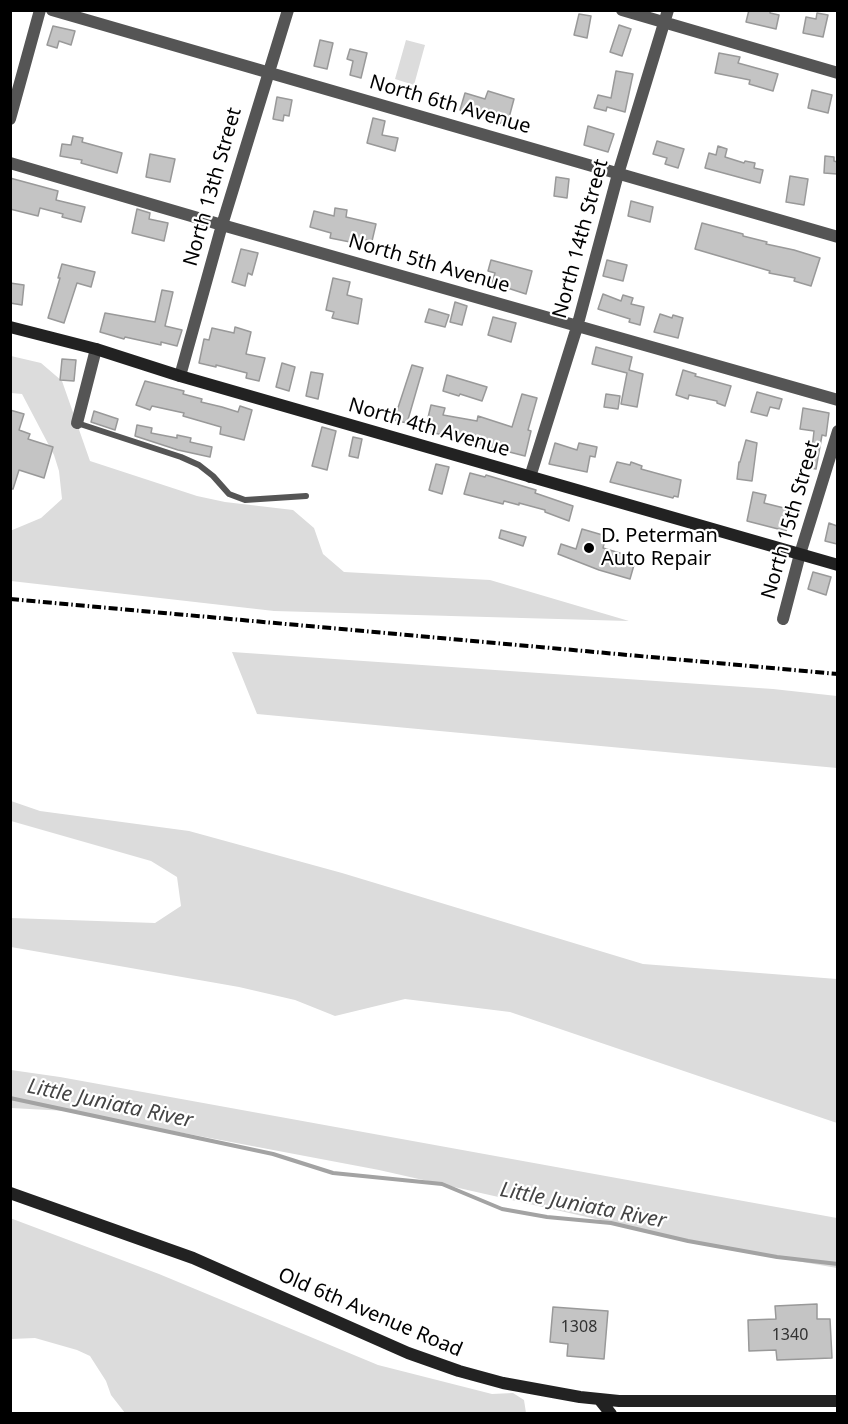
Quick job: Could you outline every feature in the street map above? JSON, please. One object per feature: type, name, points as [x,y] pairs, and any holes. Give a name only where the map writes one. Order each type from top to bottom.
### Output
[{"type":"main road","name":"North 4th Avenue","points":[[10,327],[96,349],[180,376],[837,565]]},
{"type":"main road","name":"Old 6th Avenue Road","points":[[10,1193],[168,1248],[347,1328],[441,1365],[503,1383],[599,1400],[837,1401]]},
{"type":"main road","points":[[599,1400],[611,1413]]},
{"type":"street","points":[[10,119],[15,88],[40,10]]},
{"type":"street","name":"North 6th Avenue","points":[[52,10],[837,237]]},
{"type":"street","name":"North 13th Street","points":[[180,376],[267,72],[288,10]]},
{"type":"street","points":[[622,10],[666,17],[837,73]]},
{"type":"street","name":"North 14th Street","points":[[530,477],[577,327],[618,174],[666,17]]},
{"type":"street","name":"North 5th Avenue","points":[[10,163],[837,400]]},
{"type":"street","points":[[77,423],[96,349]]},
{"type":"street","name":"North 15th Street","points":[[783,619],[837,431]]},
{"type":"lane","points":[[77,423],[190,461],[213,476],[229,494],[244,500],[306,496]]},
{"type":"shaded area","points":[[406,40],[425,45],[414,85],[395,79]]},
{"type":"shaded area","points":[[11,356],[41,363],[62,381],[90,461],[197,496],[225,502],[293,510],[314,528],[323,554],[344,572],[490,580],[629,621],[274,611],[11,581],[10,531],[41,518],[62,499],[59,471],[54,455],[22,394],[11,393]]},
{"type":"shaded area","points":[[232,652],[773,689],[837,696],[837,768],[257,714]]},
{"type":"shaded area","points":[[11,801],[40,811],[189,831],[342,873],[643,964],[837,979],[837,1123],[510,1012],[405,999],[335,1016],[295,1000],[239,987],[11,947],[11,918],[155,923],[181,906],[177,877],[151,861],[11,821]]},
{"type":"shaded area","points":[[11,1070],[837,1218],[837,1268],[733,1250],[379,1170],[67,1111],[11,1108]]},
{"type":"shaded area","points":[[10,1218],[159,1274],[378,1365],[492,1394],[513,1393],[524,1400],[526,1413],[125,1413],[111,1395],[106,1381],[90,1356],[35,1338],[11,1339]]},
{"type":"building","points":[[749,10],[770,10],[770,13],[779,15],[776,29],[746,22]]},
{"type":"building","points":[[817,13],[828,15],[823,37],[803,33],[806,17],[816,19]]},
{"type":"building","points":[[579,14],[591,16],[587,38],[574,35]]},
{"type":"building","points":[[619,25],[631,29],[622,56],[610,52]]},
{"type":"building","points":[[53,26],[75,31],[71,45],[59,41],[57,48],[47,45]]},
{"type":"building","points":[[320,40],[333,43],[327,69],[314,66]]},
{"type":"building","points":[[350,49],[367,53],[361,78],[350,75],[353,61],[347,59]]},
{"type":"building","points":[[719,53],[740,57],[738,63],[778,74],[773,91],[749,84],[750,80],[715,73]]},
{"type":"building","points":[[616,71],[633,74],[625,112],[607,107],[606,111],[594,108],[598,95],[611,98]]},
{"type":"building","points":[[812,90],[832,95],[828,113],[808,108]]},
{"type":"building","points":[[488,91],[514,99],[507,125],[460,110],[465,93],[485,99]]},
{"type":"building","points":[[277,97],[292,100],[289,116],[284,115],[283,121],[273,119]]},
{"type":"building","points":[[373,118],[385,121],[382,135],[398,138],[395,151],[367,143]]},
{"type":"building","points":[[588,126],[614,134],[608,152],[584,145]]},
{"type":"building","points":[[73,136],[83,138],[82,142],[122,153],[117,173],[81,163],[82,160],[60,156],[62,144],[71,145]]},
{"type":"building","points":[[657,141],[684,149],[678,168],[665,164],[667,158],[653,154]]},
{"type":"building","points":[[718,146],[727,149],[725,157],[744,163],[745,161],[755,163],[754,168],[763,170],[760,183],[705,168],[709,153],[716,155]]},
{"type":"building","points":[[150,154],[175,159],[170,182],[146,177]]},
{"type":"building","points":[[825,156],[834,157],[834,161],[837,162],[837,174],[824,173]]},
{"type":"building","points":[[790,176],[808,179],[804,205],[786,202]]},
{"type":"building","points":[[556,177],[569,179],[567,198],[554,196]]},
{"type":"building","points":[[10,178],[58,191],[56,200],[85,207],[81,222],[40,208],[38,216],[10,209]]},
{"type":"building","points":[[631,201],[653,207],[650,222],[628,216]]},
{"type":"building","points":[[335,208],[347,210],[346,217],[376,224],[372,241],[361,239],[360,244],[330,238],[331,233],[310,227],[314,211],[334,216]]},
{"type":"building","points":[[137,209],[150,213],[149,219],[168,223],[164,241],[132,233]]},
{"type":"building","points":[[702,223],[743,234],[743,236],[767,242],[766,244],[820,258],[811,286],[794,281],[795,278],[769,273],[770,271],[695,249]]},
{"type":"building","points":[[241,249],[258,253],[252,275],[248,273],[245,286],[232,282]]},
{"type":"building","points":[[491,260],[532,271],[526,294],[492,283],[495,273],[488,271]]},
{"type":"building","points":[[607,260],[627,265],[623,281],[603,276]]},
{"type":"building","points":[[62,264],[95,272],[91,287],[77,283],[64,323],[48,318]]},
{"type":"building","points":[[333,278],[350,282],[347,295],[362,299],[358,324],[332,318],[334,312],[326,310]]},
{"type":"building","points":[[10,283],[24,285],[22,305],[10,303]]},
{"type":"building","points":[[162,290],[173,292],[165,326],[182,330],[177,346],[125,337],[124,339],[100,332],[105,313],[155,322]]},
{"type":"building","points":[[603,294],[621,301],[623,295],[633,298],[631,304],[644,307],[640,325],[629,322],[630,319],[598,309]]},
{"type":"building","points":[[455,302],[467,306],[462,325],[450,322]]},
{"type":"building","points":[[429,309],[449,315],[445,327],[425,322]]},
{"type":"building","points":[[660,314],[672,318],[673,315],[683,318],[678,338],[654,332]]},
{"type":"building","points":[[493,317],[516,323],[511,342],[488,335]]},
{"type":"building","points":[[235,327],[251,332],[246,354],[265,358],[259,381],[246,378],[247,373],[199,363],[204,339],[209,340],[212,328],[234,333]]},
{"type":"building","points":[[596,347],[632,357],[629,370],[643,374],[637,407],[621,404],[627,373],[592,364]]},
{"type":"building","points":[[62,359],[76,360],[74,381],[60,380]]},
{"type":"building","points":[[282,363],[295,367],[289,391],[276,387]]},
{"type":"building","points":[[412,365],[423,368],[407,423],[394,420]]},
{"type":"building","points":[[683,370],[696,374],[695,376],[731,386],[725,406],[717,401],[689,395],[688,399],[676,395]]},
{"type":"building","points":[[311,372],[323,374],[318,399],[306,396]]},
{"type":"building","points":[[447,375],[487,387],[482,401],[443,391]]},
{"type":"building","points":[[145,381],[184,391],[183,394],[202,399],[201,402],[238,412],[240,406],[252,410],[244,440],[220,434],[221,427],[183,416],[184,413],[152,406],[150,410],[136,405]]},
{"type":"building","points":[[757,392],[782,399],[779,409],[770,407],[767,416],[751,412]]},
{"type":"building","points":[[522,394],[537,398],[528,430],[531,431],[525,456],[431,432],[432,428],[426,426],[431,405],[445,408],[443,415],[477,421],[478,416],[512,427]]},
{"type":"building","points":[[606,394],[620,396],[618,409],[604,407]]},
{"type":"building","points":[[803,408],[829,413],[826,436],[822,435],[816,469],[805,467],[808,448],[812,449],[814,431],[800,429]]},
{"type":"building","points":[[10,410],[24,414],[19,430],[30,434],[28,439],[53,447],[44,478],[19,470],[13,489],[10,489]]},
{"type":"building","points":[[94,411],[118,419],[115,430],[91,422]]},
{"type":"building","points":[[137,425],[152,428],[151,433],[191,438],[190,442],[212,447],[210,457],[178,450],[135,436]]},
{"type":"building","points":[[322,427],[336,431],[327,470],[312,466]]},
{"type":"building","points":[[353,437],[362,439],[358,458],[349,456]]},
{"type":"building","points":[[746,440],[757,443],[752,481],[737,479],[739,462]]},
{"type":"building","points":[[555,443],[577,450],[579,443],[597,447],[595,457],[590,456],[587,472],[549,464]]},
{"type":"building","points":[[617,462],[630,465],[631,462],[642,466],[641,469],[681,480],[678,497],[673,498],[610,482]]},
{"type":"building","points":[[436,464],[449,467],[442,494],[429,490]]},
{"type":"building","points":[[470,473],[485,477],[486,475],[536,490],[535,493],[573,506],[569,521],[545,512],[545,510],[519,503],[519,505],[504,501],[503,504],[464,494]]},
{"type":"building","points":[[753,492],[766,495],[764,503],[792,510],[786,531],[747,521]]},
{"type":"building","points":[[829,523],[837,526],[837,544],[825,541]]},
{"type":"building","points":[[582,529],[606,536],[603,548],[636,558],[630,579],[558,554],[561,544],[576,549]]},
{"type":"building","points":[[501,530],[526,537],[523,546],[499,538]]},
{"type":"building","points":[[813,572],[831,577],[826,595],[808,589]]},
{"type":"building","points":[[817,1304],[817,1319],[830,1319],[832,1358],[777,1360],[776,1350],[749,1351],[748,1320],[776,1319],[775,1306]]},
{"type":"building","points":[[553,1307],[608,1311],[604,1359],[567,1356],[568,1344],[550,1342]]},
{"type":"waterway","name":"Little Juniata River","points":[[10,1098],[273,1154],[333,1173],[442,1184],[502,1209],[547,1217],[611,1223],[688,1241],[777,1257],[838,1264]]},
{"type":"railway","points":[[10,599],[838,674]]},
{"type":"place","name":"D. Peterman Auto Repair","points":[[589,548]]}]
